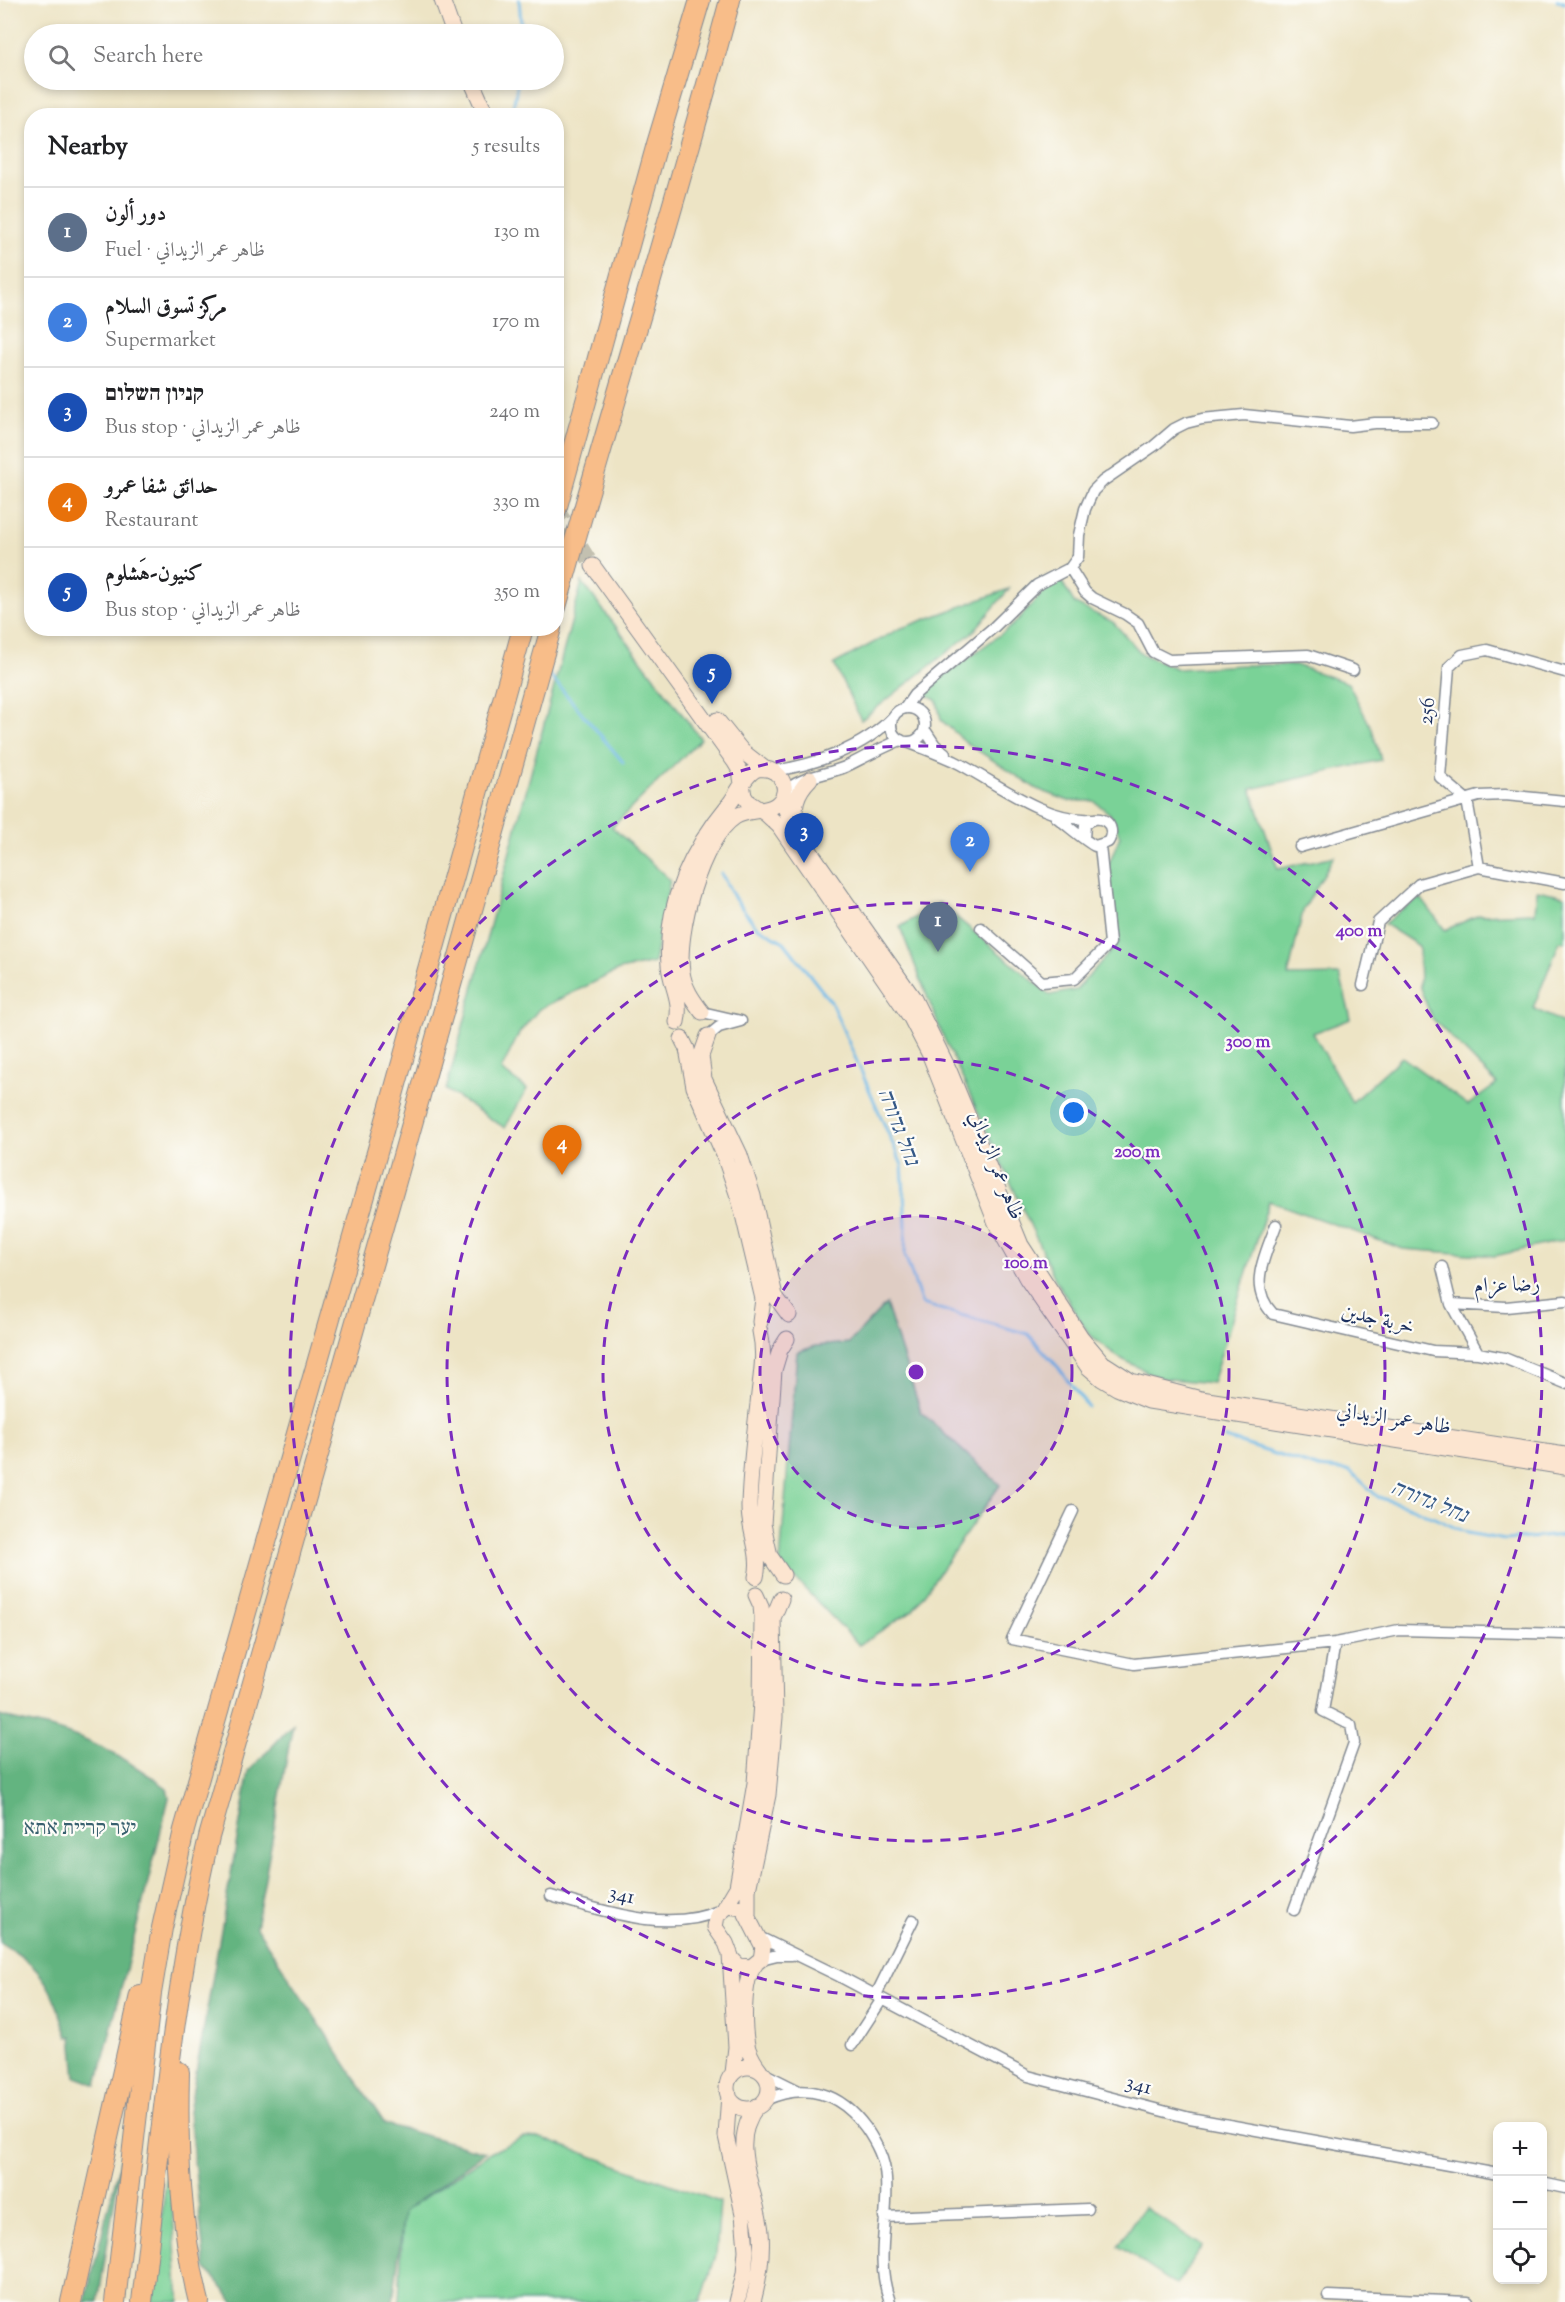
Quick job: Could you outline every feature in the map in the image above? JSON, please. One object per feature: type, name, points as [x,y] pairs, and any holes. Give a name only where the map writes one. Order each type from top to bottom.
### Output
[{"type":"highway","points":[[564,481],[657,144],[700,0]]},
{"type":"highway","points":[[564,579],[676,199],[730,0]]},
{"type":"highway","points":[[71,2302],[138,2004],[194,1792],[371,1174],[521,636]]},
{"type":"highway","points":[[142,2302],[177,1996],[197,1887],[219,1799],[396,1181],[548,636]]},
{"type":"highway","points":[[115,2302],[151,1993],[170,1890],[194,1792]]},
{"type":"highway","points":[[197,1887],[181,2025],[178,2124],[180,2178],[191,2269],[199,2302]]},
{"type":"street","points":[[444,3],[451,24]]},
{"type":"street","points":[[475,90],[483,108]]},
{"type":"street","points":[[737,2302],[744,2274],[746,2250],[743,2214],[726,2136],[728,2084],[733,2073],[736,2047],[730,1955],[715,1924],[717,1916],[737,1887],[758,1759],[762,1611],[753,1586],[758,1557],[748,1507],[764,1358],[760,1327],[764,1299],[740,1202],[724,1155],[694,1087],[687,1048],[677,1031],[680,1004],[671,976],[669,952],[671,922],[680,884],[703,837],[743,785],[748,775],[754,770],[802,766],[845,749],[877,731],[905,708],[914,695],[994,627],[1037,585],[1070,568],[1078,558],[1079,535],[1085,509],[1093,490],[1174,429],[1186,423],[1212,417],[1244,415],[1350,426],[1375,423],[1432,423]]},
{"type":"street","points":[[593,566],[734,761],[740,771],[744,796],[748,802],[759,809]]},
{"type":"street","points":[[1070,568],[1085,592],[1101,604],[1125,614],[1138,623],[1154,652],[1168,660],[1308,655],[1353,670]]},
{"type":"street","points":[[640,630],[742,752],[783,781],[783,796]]},
{"type":"street","name":"256","points":[[1467,800],[1440,777],[1449,668],[1462,655],[1487,650],[1565,672]]},
{"type":"street","points":[[905,708],[916,710],[921,714],[925,730],[935,745],[954,761]]},
{"type":"street","points":[[894,716],[892,730],[903,741],[954,761],[1050,812],[1091,844],[1100,846],[1108,842],[1112,833],[1109,823],[1101,818],[1069,817],[1050,812]]},
{"type":"street","points":[[748,1915],[748,1890],[768,1796],[775,1717],[773,1618],[787,1591],[783,1575],[770,1556],[763,1524],[774,1370],[780,1350],[788,1340],[794,1325],[775,1296],[753,1196],[740,1155],[704,1079],[702,1048],[711,1025],[706,1015],[689,995],[681,969],[685,922],[693,889],[711,847],[725,827],[741,814],[772,808],[792,786],[843,768],[903,741],[919,738],[925,730]]},
{"type":"street","points":[[798,834],[795,803],[802,787],[810,779]]},
{"type":"street","points":[[1300,847],[1479,796],[1505,795],[1565,801]]},
{"type":"street","name":"ظاهر عمر الزيداني","points":[[783,796],[787,815],[798,834],[901,979],[927,1021],[1021,1245],[1081,1337],[1103,1363],[1131,1381],[1182,1395],[1565,1455]]},
{"type":"street","points":[[1467,800],[1479,867]]},
{"type":"street","name":"ظاهر عمر الزيداني","points":[[759,809],[779,826],[911,1018],[929,1053],[987,1200],[1017,1263],[1078,1354],[1102,1379],[1133,1395],[1168,1405],[1565,1467]]},
{"type":"street","points":[[1084,838],[1083,829],[1091,819]]},
{"type":"street","points":[[981,928],[1042,982],[1074,979],[1110,943],[1100,846]]},
{"type":"street","points":[[1363,985],[1378,921],[1419,884],[1479,867],[1565,883]]},
{"type":"street","points":[[677,1022],[686,1011],[696,1010],[741,1021],[720,1027],[697,1043],[682,1039]]},
{"type":"street","name":"خربة جدين","points":[[1276,1225],[1261,1269],[1258,1287],[1264,1304],[1273,1314],[1433,1352],[1478,1353],[1504,1358],[1565,1383]]},
{"type":"street","points":[[1442,1267],[1451,1304],[1478,1353]]},
{"type":"street","name":"رضا عزام","points":[[1451,1304],[1506,1306],[1565,1301]]},
{"type":"street","points":[[760,1327],[765,1314],[773,1310],[789,1315]]},
{"type":"street","points":[[760,1327],[769,1342],[779,1343],[788,1340]]},
{"type":"street","points":[[1073,1511],[1012,1639],[1134,1664],[1335,1643],[1399,1630],[1565,1634]]},
{"type":"street","points":[[756,1577],[767,1569],[778,1571],[783,1575]]},
{"type":"street","points":[[756,1595],[768,1603],[781,1599]]},
{"type":"street","points":[[1293,1910],[1354,1743],[1351,1725],[1323,1711],[1335,1643]]},
{"type":"street","name":"341","points":[[551,1896],[625,1917],[687,1919]]},
{"type":"street","points":[[687,1919],[723,1908],[741,1907],[748,1915],[763,1947],[758,1962],[750,1972],[746,1987],[747,2042],[750,2054],[769,2086],[761,2103],[747,2122],[743,2135],[744,2152],[761,2234],[760,2267],[753,2302]]},
{"type":"street","points":[[687,1919],[703,1923],[719,1934]]},
{"type":"street","points":[[852,2045],[879,1997],[913,1920]]},
{"type":"street","name":"341","points":[[756,1934],[771,1944],[879,1997],[1028,2076],[1190,2118],[1493,2173]]},
{"type":"street","points":[[730,1955],[739,1966],[747,1967],[777,1955],[796,1955]]},
{"type":"street","points":[[733,2073],[746,2067],[762,2072],[797,2091]]},
{"type":"street","points":[[729,2095],[738,2105],[751,2108],[797,2091],[816,2092],[837,2099],[857,2116],[878,2146],[886,2178],[881,2262],[890,2302]]},
{"type":"street","points":[[1547,2184],[1565,2188]]},
{"type":"street","points":[[884,2217],[1088,2209]]},
{"type":"street","points":[[1328,2296],[1468,2302]]},
{"type":"green space","points":[[582,582],[701,739],[612,827],[670,880],[654,963],[619,970],[539,1009],[520,1032],[501,1070],[527,1089],[505,1128],[446,1090]]},
{"type":"green space","points":[[1053,582],[1062,582],[1075,604],[1113,622],[1142,654],[1178,669],[1242,665],[1296,665],[1348,683],[1372,729],[1381,760],[1251,789],[1278,869],[1334,856],[1303,911],[1288,976],[1340,975],[1351,1019],[1313,1033],[1352,1102],[1402,1057],[1468,1105],[1497,1084],[1432,1018],[1420,988],[1419,946],[1384,924],[1421,898],[1445,930],[1479,915],[1535,913],[1537,890],[1565,896],[1565,942],[1560,941],[1533,1008],[1565,1024],[1565,1240],[1495,1256],[1403,1249],[1269,1201],[1212,1383],[1159,1378],[1118,1357],[1089,1334],[1056,1281],[942,1034],[900,927],[939,903],[1050,995],[1076,990],[1119,942],[1107,868],[1120,836],[1110,814],[1094,801],[1069,801],[1037,789],[968,744],[941,720],[937,701],[922,692],[1013,625]]},
{"type":"green space","points":[[1009,589],[974,631],[861,720],[834,664],[899,629]]},
{"type":"green space","points":[[886,1304],[921,1412],[1000,1485],[913,1610],[859,1645],[780,1563],[797,1352],[816,1346],[849,1343]]},
{"type":"green space","name":"יער קריית אתא","points":[[0,1716],[50,1728],[97,1745],[140,1769],[167,1788],[169,1798],[97,2085],[76,2077],[72,2036],[68,2037],[52,1993],[38,1971],[0,1943]]},
{"type":"green space","points":[[293,1724],[256,1927],[385,2124],[485,2152],[404,2212],[393,2302],[234,2302],[205,2267],[189,2112],[249,1771]]},
{"type":"green space","points":[[523,2137],[541,2138],[720,2202],[716,2255],[701,2302],[399,2302],[403,2212],[490,2153]]},
{"type":"green space","points":[[123,2149],[98,2302],[85,2302]]},
{"type":"green space","points":[[169,2154],[178,2290],[181,2302],[152,2302]]},
{"type":"green space","points":[[1144,2207],[1202,2246],[1176,2285],[1118,2246]]},
{"type":"waterway","points":[[519,0],[521,24]]},
{"type":"waterway","points":[[1557,0],[1565,3]]},
{"type":"waterway","points":[[513,108],[516,90]]},
{"type":"waterway","points":[[548,673],[623,762]]},
{"type":"waterway","name":"נחל גדורה","points":[[721,873],[735,899],[756,926],[784,942],[831,1002],[902,1165],[906,1224],[905,1255],[922,1304],[1028,1334],[1058,1367],[1088,1407]]},
{"type":"waterway","name":"נחל גדורה","points":[[1225,1438],[1319,1468],[1350,1471],[1378,1497],[1410,1507],[1467,1533],[1505,1540],[1565,1535]]},
{"type":"tunnel","points":[[564,521],[593,566]]},
{"type":"place","name":"كنيون-هَشلوم","points":[[712,704]]},
{"type":"place","name":"קניון השלום","points":[[804,863]]},
{"type":"place","name":"مركز تسوق السلام","points":[[970,872]]},
{"type":"place","name":"دور ألون","points":[[938,952]]},
{"type":"place","name":"حدائق شفا عمرو","points":[[562,1175]]}]
